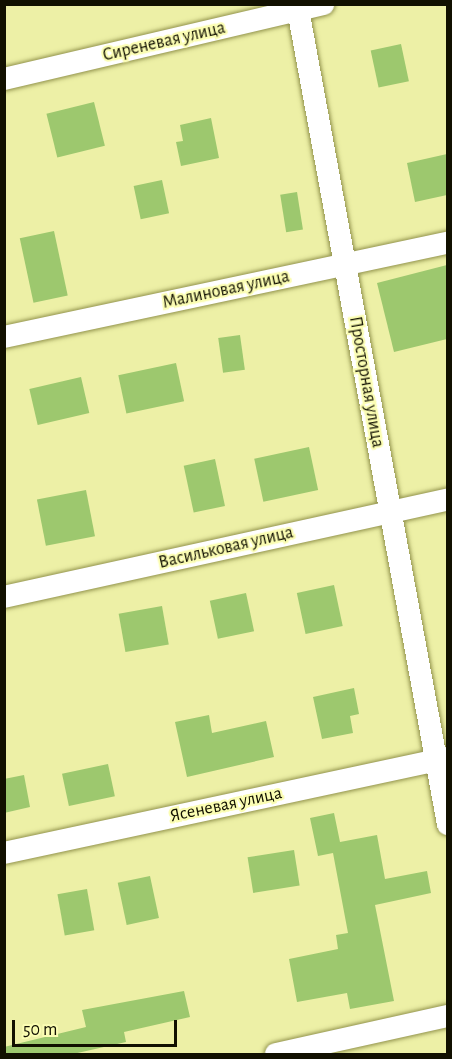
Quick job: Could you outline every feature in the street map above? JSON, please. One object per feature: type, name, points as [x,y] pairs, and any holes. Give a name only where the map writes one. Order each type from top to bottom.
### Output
[{"type":"street","name":"Сиреневая улица","points":[[4,80],[298,7],[323,4]]},
{"type":"street","name":"Просторная улица","points":[[298,7],[390,512],[441,758],[447,824]]},
{"type":"street","name":"Малиновая улица","points":[[4,338],[447,243]]},
{"type":"street","name":"Васильковая улица","points":[[4,597],[447,499]]},
{"type":"street","name":"Ясеневая улица","points":[[4,853],[441,758]]},
{"type":"street","points":[[276,1054],[447,1016]]},
{"type":"building","points":[[401,44],[409,81],[379,88],[371,50]]},
{"type":"building","points":[[94,102],[105,146],[57,158],[46,114]]},
{"type":"building","points":[[211,118],[219,158],[181,166],[176,142],[183,141],[180,125]]},
{"type":"building","points":[[447,154],[447,195],[415,202],[407,163]]},
{"type":"building","points":[[162,180],[169,213],[141,219],[134,186]]},
{"type":"building","points":[[297,192],[303,230],[286,232],[280,195]]},
{"type":"building","points":[[54,231],[68,296],[33,303],[20,238]]},
{"type":"building","points":[[447,265],[447,339],[394,352],[377,283]]},
{"type":"building","points":[[240,335],[245,370],[223,373],[218,338]]},
{"type":"building","points":[[176,363],[184,401],[126,413],[118,375]]},
{"type":"building","points":[[81,377],[89,413],[38,425],[29,389]]},
{"type":"building","points":[[309,447],[318,490],[263,502],[254,459]]},
{"type":"building","points":[[215,459],[225,506],[194,513],[184,466]]},
{"type":"building","points":[[86,490],[95,536],[46,546],[37,500]]},
{"type":"building","points":[[334,585],[343,626],[306,634],[297,593]]},
{"type":"building","points":[[246,593],[254,631],[218,639],[210,601]]},
{"type":"building","points":[[162,606],[169,644],[125,652],[119,614]]},
{"type":"building","points":[[354,688],[359,714],[350,716],[353,733],[322,739],[313,697]]},
{"type":"building","points":[[209,715],[212,733],[266,721],[274,757],[187,777],[175,722]]},
{"type":"building","points":[[108,764],[115,796],[69,806],[62,774]]},
{"type":"building","points":[[24,775],[30,807],[4,813],[4,779]]},
{"type":"building","points":[[334,813],[340,842],[377,835],[385,879],[427,871],[431,893],[375,905],[394,1001],[350,1009],[347,993],[297,1002],[289,959],[338,949],[336,935],[348,933],[333,853],[318,856],[310,818]]},
{"type":"building","points":[[294,850],[300,886],[253,893],[248,857]]},
{"type":"building","points":[[150,876],[159,918],[127,925],[118,883]]},
{"type":"building","points":[[87,889],[94,930],[65,936],[57,894]]},
{"type":"building","points":[[184,991],[190,1017],[124,1032],[126,1042],[73,1054],[4,1054],[4,1047],[86,1027],[82,1010]]}]
